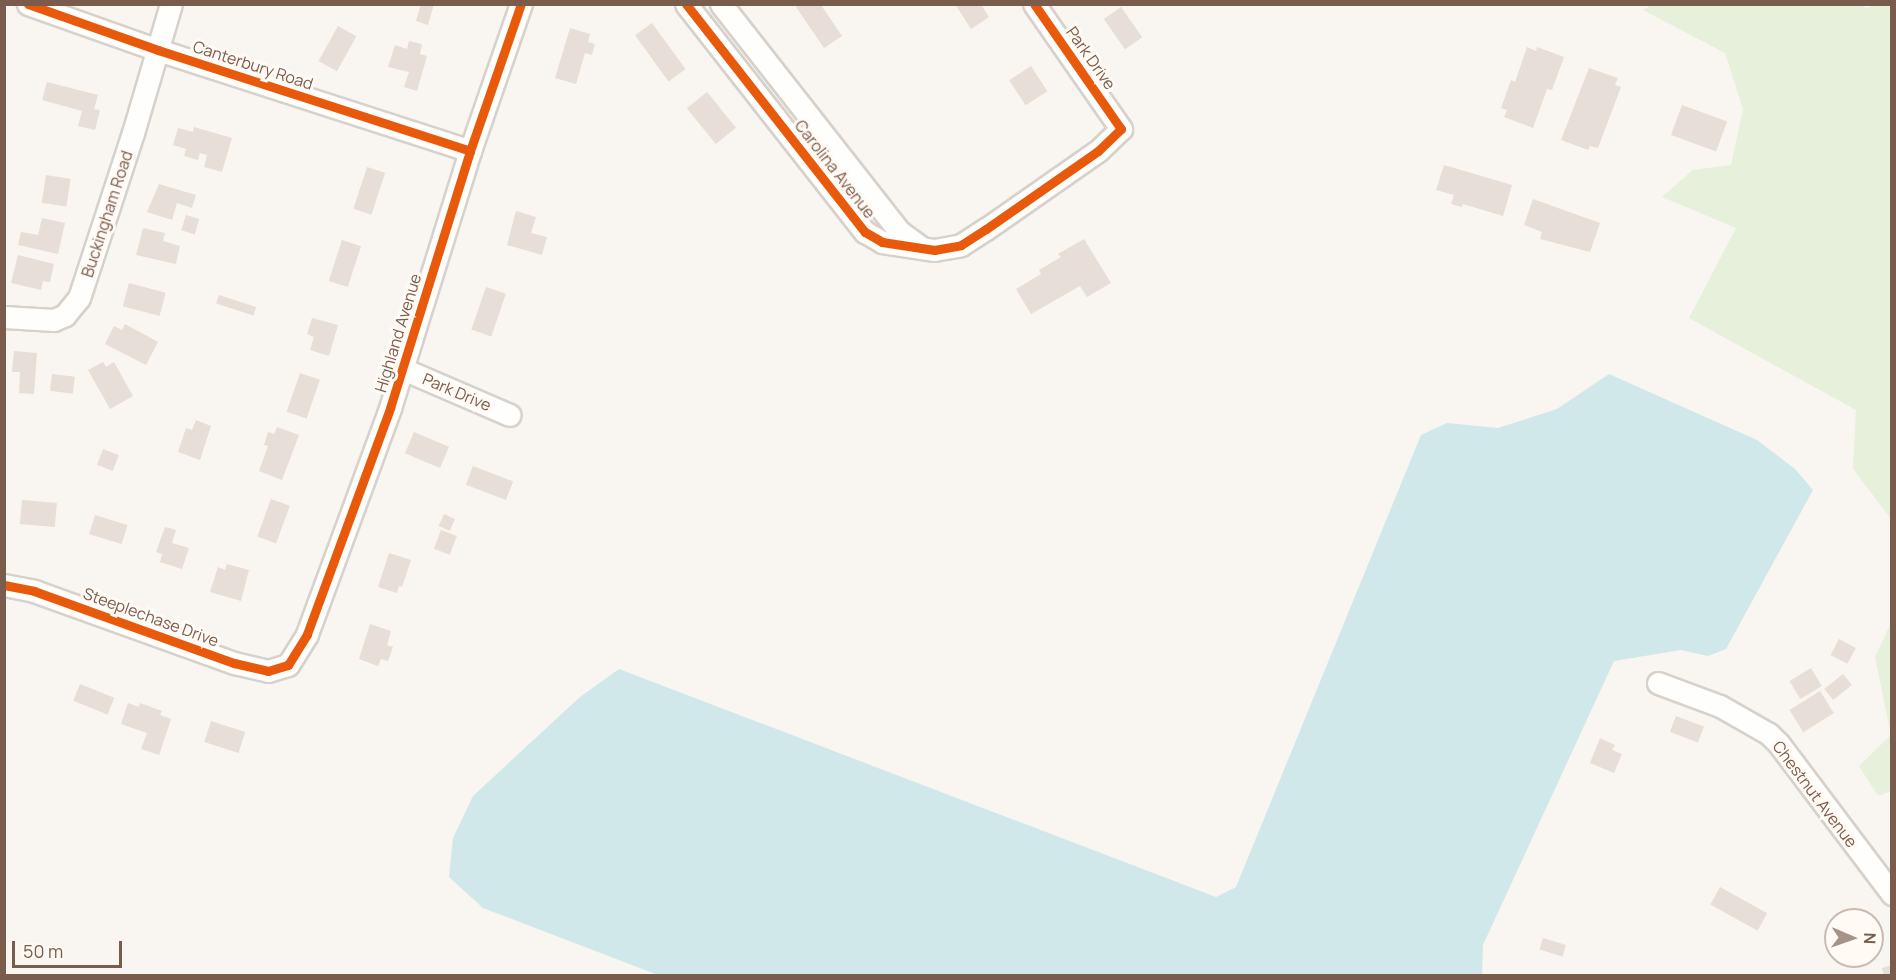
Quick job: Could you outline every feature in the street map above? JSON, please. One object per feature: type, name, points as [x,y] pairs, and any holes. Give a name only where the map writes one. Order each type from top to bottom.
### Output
[{"type":"street","name":"Canterbury Road","points":[[28,4],[158,50],[470,151]]},
{"type":"street","name":"Buckingham Road","points":[[4,317],[54,320],[65,315],[79,298],[171,4]]},
{"type":"street","name":"Highland Avenue","points":[[288,665],[307,634],[403,369],[470,151],[521,4]]},
{"type":"street","name":"Carolina Avenue","points":[[686,4],[865,231],[882,242],[905,248],[934,250],[961,245],[1098,151],[1121,129]]},
{"type":"street","name":"Carolina Avenue","points":[[721,4],[900,232],[921,248]]},
{"type":"street","name":"Park Drive","points":[[1034,4],[1121,129]]},
{"type":"street","points":[[736,68],[758,51]]},
{"type":"street","name":"Park Drive","points":[[403,369],[510,415]]},
{"type":"street","name":"Steeplechase Drive","points":[[4,585],[34,591],[234,663],[268,671],[288,665]]},
{"type":"street","name":"Chestnut Avenue","points":[[1658,683],[1720,706],[1769,734],[1779,744],[1892,894]]},
{"type":"green space","points":[[1860,4],[1866,8],[1891,5],[1891,519],[1853,469],[1856,410],[1689,318],[1736,228],[1662,197],[1693,170],[1731,165],[1743,109],[1725,53],[1643,10],[1652,5]]},
{"type":"green space","points":[[1891,623],[1891,735],[1875,657]]},
{"type":"green space","points":[[1891,735],[1891,791],[1878,796],[1859,766]]},
{"type":"water","points":[[1609,374],[1757,440],[1795,469],[1813,490],[1726,649],[1708,656],[1681,650],[1614,661],[1483,945],[1482,975],[658,975],[483,908],[449,877],[453,838],[473,796],[580,697],[619,669],[1216,897],[1236,887],[1421,435],[1447,423],[1498,428],[1557,409]]},
{"type":"building","points":[[421,4],[434,4],[428,25],[416,21]]},
{"type":"building","points":[[955,4],[981,4],[989,17],[971,29]]},
{"type":"building","points":[[821,5],[842,36],[824,48],[796,7]]},
{"type":"building","points":[[1121,7],[1142,37],[1125,49],[1104,19]]},
{"type":"building","points":[[652,23],[686,69],[669,81],[635,35]]},
{"type":"building","points":[[338,26],[356,36],[337,71],[319,61]]},
{"type":"building","points":[[570,28],[590,34],[588,42],[595,44],[592,55],[585,53],[576,84],[555,78]]},
{"type":"building","points":[[409,41],[422,44],[420,54],[427,56],[417,91],[404,87],[409,72],[388,67],[395,45],[407,49]]},
{"type":"building","points":[[1527,47],[1536,51],[1537,47],[1564,57],[1552,90],[1547,89],[1533,128],[1504,117],[1507,110],[1501,108],[1511,80],[1515,82]]},
{"type":"building","points":[[1031,66],[1047,91],[1026,105],[1009,80]]},
{"type":"building","points":[[1589,68],[1618,78],[1615,85],[1621,87],[1598,148],[1590,146],[1588,150],[1561,140]]},
{"type":"building","points":[[47,82],[98,95],[94,109],[100,110],[95,130],[78,126],[82,111],[42,100]]},
{"type":"building","points":[[707,92],[736,128],[716,144],[687,108]]},
{"type":"building","points":[[1682,105],[1727,121],[1716,151],[1671,135]]},
{"type":"building","points":[[194,127],[232,138],[222,172],[204,167],[207,155],[200,153],[198,160],[184,156],[186,149],[173,145],[178,128],[193,132]]},
{"type":"building","points":[[1444,165],[1512,185],[1503,216],[1463,204],[1462,207],[1451,204],[1454,195],[1436,190]]},
{"type":"building","points":[[367,167],[385,173],[371,215],[353,209]]},
{"type":"building","points":[[46,175],[71,179],[66,207],[42,203]]},
{"type":"building","points":[[159,184],[196,195],[192,208],[177,203],[172,220],[147,212]]},
{"type":"building","points":[[1533,199],[1600,223],[1590,252],[1540,239],[1542,232],[1524,225]]},
{"type":"building","points":[[516,211],[536,217],[531,233],[547,237],[542,255],[507,245]]},
{"type":"building","points":[[186,215],[199,219],[195,234],[181,230]]},
{"type":"building","points":[[42,218],[65,223],[58,254],[18,245],[21,232],[38,235]]},
{"type":"building","points":[[143,228],[165,233],[163,241],[180,246],[176,264],[136,255]]},
{"type":"building","points":[[1084,239],[1111,283],[1087,297],[1080,286],[1031,314],[1016,289],[1041,274],[1039,270],[1061,257],[1058,254]]},
{"type":"building","points":[[342,240],[361,246],[348,287],[329,281]]},
{"type":"building","points":[[18,255],[54,264],[50,282],[43,281],[41,290],[11,283]]},
{"type":"building","points":[[129,283],[166,293],[159,316],[123,306]]},
{"type":"building","points":[[486,287],[506,294],[491,336],[471,330]]},
{"type":"building","points":[[219,295],[256,307],[253,316],[216,304]]},
{"type":"building","points":[[312,318],[338,325],[329,356],[310,350],[314,337],[307,334]]},
{"type":"building","points":[[125,324],[158,342],[146,365],[105,344],[114,326],[122,330]]},
{"type":"building","points":[[14,351],[37,353],[34,394],[19,393],[20,372],[12,372]]},
{"type":"building","points":[[103,362],[106,367],[114,362],[133,396],[110,409],[88,370]]},
{"type":"building","points":[[300,373],[320,380],[307,419],[287,412]]},
{"type":"building","points":[[52,374],[75,377],[73,394],[50,391]]},
{"type":"building","points":[[196,420],[211,426],[200,460],[178,452],[186,428],[192,430]]},
{"type":"building","points":[[277,427],[299,435],[282,480],[259,471],[268,446],[264,445],[268,432],[274,434]]},
{"type":"building","points":[[414,432],[449,447],[440,468],[405,453]]},
{"type":"building","points":[[103,449],[119,455],[113,471],[97,465]]},
{"type":"building","points":[[473,466],[513,481],[506,500],[466,485]]},
{"type":"building","points":[[271,499],[290,506],[276,543],[257,537]]},
{"type":"building","points":[[22,500],[57,503],[55,527],[20,524]]},
{"type":"building","points":[[444,514],[455,519],[450,531],[439,526]]},
{"type":"building","points":[[95,515],[128,525],[122,544],[89,534]]},
{"type":"building","points":[[165,527],[176,530],[172,543],[189,548],[182,569],[160,562],[162,554],[156,552]]},
{"type":"building","points":[[441,530],[457,536],[450,555],[434,549]]},
{"type":"building","points":[[389,553],[411,560],[402,587],[399,586],[397,593],[378,587]]},
{"type":"building","points":[[227,564],[249,570],[241,601],[210,592],[218,567],[225,570]]},
{"type":"building","points":[[370,624],[391,631],[387,645],[393,647],[388,661],[381,659],[378,666],[359,659]]},
{"type":"building","points":[[1839,639],[1856,648],[1847,664],[1831,655]]},
{"type":"building","points":[[1811,668],[1822,686],[1800,699],[1790,681]]},
{"type":"building","points":[[1843,674],[1852,685],[1833,700],[1824,689]]},
{"type":"building","points":[[80,684],[114,698],[108,715],[73,701]]},
{"type":"building","points":[[1820,691],[1834,713],[1803,732],[1789,710]]},
{"type":"building","points":[[128,703],[139,707],[140,703],[162,711],[160,715],[171,719],[159,755],[141,749],[147,733],[121,724]]},
{"type":"building","points":[[1676,716],[1704,727],[1698,743],[1670,732]]},
{"type":"building","points":[[211,721],[245,732],[238,753],[204,742]]},
{"type":"building","points":[[1600,738],[1615,745],[1612,750],[1622,754],[1614,773],[1590,763]]},
{"type":"building","points":[[1720,887],[1767,913],[1758,931],[1710,904]]},
{"type":"building","points":[[1543,938],[1566,945],[1562,956],[1539,949]]},
{"type":"building","points":[[1892,965],[1892,976],[1884,976],[1882,968]]},
{"type":"cycle path","points":[[28,4],[158,50],[470,151]]},
{"type":"cycle path","points":[[4,585],[34,591],[234,663],[268,671],[288,665],[307,634],[390,408],[470,151],[521,4]]},
{"type":"cycle path","points":[[686,4],[865,232],[882,242],[934,250],[961,245],[986,229],[1098,151],[1121,129],[1034,4]]}]
